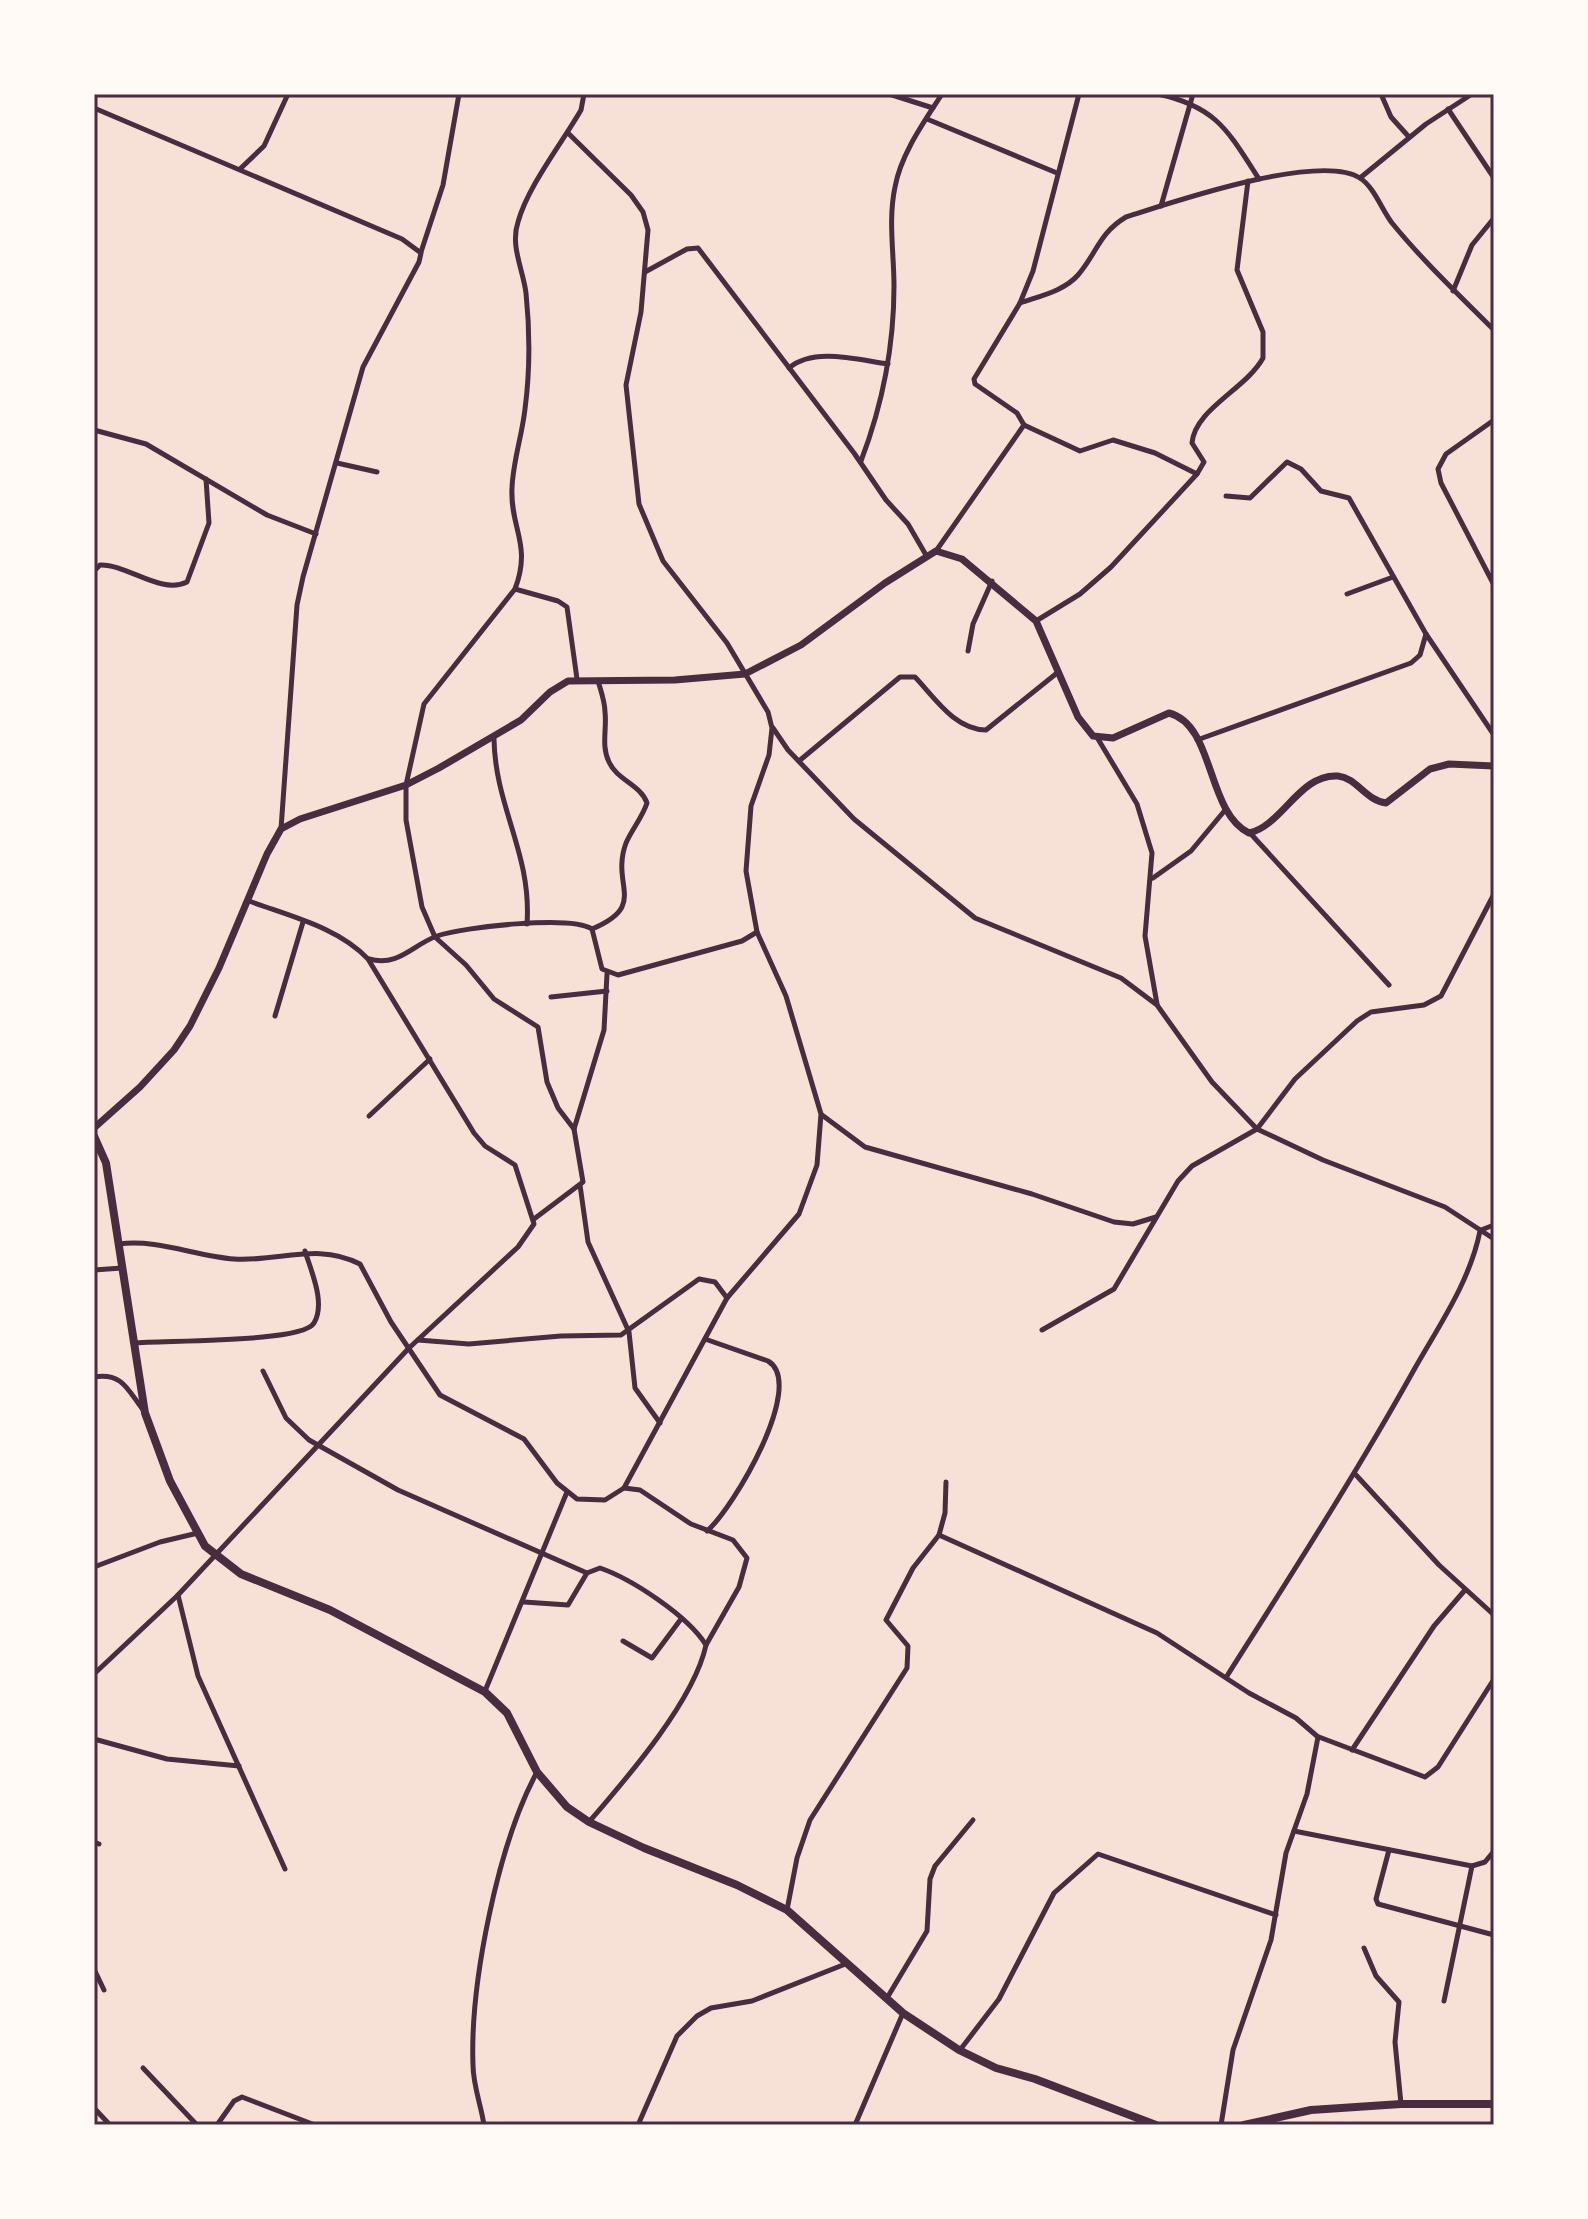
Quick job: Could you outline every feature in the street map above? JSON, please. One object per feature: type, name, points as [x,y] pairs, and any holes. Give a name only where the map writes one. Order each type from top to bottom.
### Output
[{"type":"main road","points":[[94,1136],[106,1163],[145,1413],[170,1481],[198,1533],[216,1555],[241,1574],[330,1610],[485,1692],[507,1713],[537,1772],[567,1807],[589,1822],[787,1910],[903,2013],[959,2050],[996,2068],[1035,2079],[1156,2125]]},
{"type":"main road","points":[[1244,2125],[1311,2110],[1401,2104],[1494,2104]]},
{"type":"street","points":[[240,169],[264,146],[288,94]]},
{"type":"street","points":[[94,1128],[174,1050],[205,1000],[267,854],[281,829],[297,605],[363,367],[419,262],[443,185],[459,94]]},
{"type":"street","points":[[94,1674],[178,1595],[409,1348],[518,1247],[528,1236],[534,1219],[580,1185],[584,1177],[574,1129],[558,1108],[547,1082],[538,1027],[494,999],[466,965],[435,937],[422,907],[412,863],[406,785],[424,704],[515,589],[522,569],[523,549],[512,496],[513,467],[525,412],[530,340],[526,291],[515,235],[521,211],[581,110],[584,94]]},
{"type":"street","points":[[889,94],[933,108]]},
{"type":"street","points":[[860,462],[888,364],[894,310],[892,211],[895,185],[902,163],[942,94]]},
{"type":"street","points":[[1079,94],[1033,271],[1020,303],[974,379],[975,384],[1017,413],[1024,425],[1080,451],[1113,440],[1137,446],[1197,474]]},
{"type":"street","points":[[1158,94],[1190,101],[1228,132],[1260,180]]},
{"type":"street","points":[[1161,206],[1193,94]]},
{"type":"street","points":[[1381,94],[1391,117],[1409,137]]},
{"type":"street","points":[[1360,178],[1409,137],[1472,94]]},
{"type":"street","points":[[94,108],[402,239],[421,253]]},
{"type":"street","points":[[1448,109],[1494,178]]},
{"type":"street","points":[[927,119],[1057,173]]},
{"type":"street","points":[[118,1244],[146,1241],[177,1250],[239,1259],[305,1251],[335,1253],[360,1264],[440,1395],[524,1439],[567,1492],[585,1501],[605,1500],[624,1488],[727,1298],[799,1214],[817,1165],[821,1114],[786,996],[757,932],[746,871],[751,806],[769,755],[772,728],[768,712],[727,643],[663,561],[639,504],[626,385],[645,272],[648,230],[643,212],[631,195],[568,133]]},
{"type":"street","points":[[1020,303],[1053,291],[1077,276],[1109,227],[1126,217],[1248,181],[1314,171],[1336,172],[1360,178],[1390,221],[1453,291],[1494,330]]},
{"type":"street","points":[[1036,621],[1080,594],[1111,567],[1197,474],[1204,462],[1192,443],[1198,421],[1257,369],[1266,345],[1237,270],[1248,181]]},
{"type":"street","points":[[1453,291],[1472,245],[1494,218]]},
{"type":"street","points":[[645,272],[687,249],[698,248],[886,500],[914,532],[926,555]]},
{"type":"street","points":[[789,368],[797,361],[821,357],[888,364]]},
{"type":"street","points":[[1494,420],[1446,454],[1438,469],[1441,483],[1494,585]]},
{"type":"street","points":[[281,829],[300,819],[406,785],[494,739],[531,713],[560,684],[577,679],[675,680],[745,674],[801,645],[926,555],[936,551],[1024,425]]},
{"type":"street","points":[[94,430],[146,444],[267,515],[316,534]]},
{"type":"street","points":[[337,463],[377,472]]},
{"type":"street","points":[[1226,496],[1250,498],[1283,464],[1297,465],[1321,491],[1349,498],[1426,634],[1494,735]]},
{"type":"street","points":[[96,569],[100,565],[114,566],[157,582],[174,585],[187,582],[209,523],[206,478]]},
{"type":"street","points":[[936,551],[962,559],[992,581],[1036,621],[1078,717],[1098,739],[1137,804],[1152,853],[1145,936],[1157,1005]]},
{"type":"street","points":[[1347,594],[1393,577]]},
{"type":"street","points":[[968,651],[973,624],[992,581]]},
{"type":"street","points":[[515,589],[558,601],[567,607],[577,679]]},
{"type":"street","points":[[1197,740],[1411,663],[1420,655],[1426,634]]},
{"type":"street","points":[[799,761],[900,677],[915,677],[957,721],[975,730],[986,730],[1057,673]]},
{"type":"street","points":[[592,929],[614,920],[623,908],[626,844],[647,803],[642,794],[617,775],[608,761],[604,742],[605,711],[598,681]]},
{"type":"street","points":[[1098,739],[1113,738],[1169,713],[1185,721],[1197,740],[1226,809],[1241,829],[1249,833],[1389,985]]},
{"type":"street","points":[[772,728],[854,819],[975,918],[1121,978],[1157,1005],[1212,1082],[1257,1129],[1323,1160],[1431,1200],[1494,1239]]},
{"type":"street","points":[[494,739],[497,785],[526,872],[527,924]]},
{"type":"street","points":[[1249,833],[1265,826],[1316,781],[1331,776],[1342,776],[1374,801],[1386,803],[1430,769],[1449,764],[1494,766]]},
{"type":"street","points":[[1152,879],[1191,851],[1226,809]]},
{"type":"street","points":[[1042,1330],[1108,1295],[1178,1181],[1192,1166],[1257,1129],[1295,1079],[1357,1021],[1371,1012],[1432,1003],[1441,996],[1494,894]]},
{"type":"street","points":[[249,901],[355,945],[368,959],[479,1139],[515,1165],[534,1219]]},
{"type":"street","points":[[275,1016],[303,922]]},
{"type":"street","points":[[368,959],[379,962],[402,957],[435,937],[527,924],[583,924],[592,929]]},
{"type":"street","points":[[574,1129],[599,1055],[607,991],[607,974],[598,962],[592,929]]},
{"type":"street","points":[[607,974],[643,971],[742,941],[757,932]]},
{"type":"street","points":[[551,997],[607,991]]},
{"type":"street","points":[[369,1116],[430,1059]]},
{"type":"street","points":[[821,1114],[865,1147],[880,1152],[942,1167],[1114,1222],[1133,1224],[1156,1217]]},
{"type":"street","points":[[580,1185],[588,1242],[629,1332],[628,1346]]},
{"type":"street","points":[[1480,1231],[1494,1225]]},
{"type":"street","points":[[1227,1676],[1356,1475],[1455,1297],[1471,1265],[1480,1231]]},
{"type":"street","points":[[134,1343],[280,1336],[309,1329],[315,1321],[318,1301],[305,1251]]},
{"type":"street","points":[[94,1270],[122,1268]]},
{"type":"street","points":[[417,1340],[469,1344],[561,1336],[621,1335],[699,1279],[715,1282],[727,1298]]},
{"type":"street","points":[[621,1335],[635,1369],[635,1388],[660,1423]]},
{"type":"street","points":[[705,1339],[768,1361],[777,1366],[780,1373],[779,1388],[763,1443],[745,1483],[725,1514],[707,1531]]},
{"type":"street","points":[[263,1371],[286,1418],[319,1446],[398,1490],[544,1551],[587,1573]]},
{"type":"street","points":[[94,1377],[107,1375],[119,1379],[145,1413]]},
{"type":"street","points":[[633,1472],[640,1490]]},
{"type":"street","points":[[1356,1475],[1465,1590],[1494,1615]]},
{"type":"street","points":[[787,1910],[797,1858],[810,1820],[907,1668],[908,1646],[886,1620],[913,1568],[939,1535],[945,1513],[946,1482]]},
{"type":"street","points":[[589,1822],[632,1772],[689,1684],[706,1645],[739,1587],[748,1562],[736,1542],[707,1531],[640,1490],[624,1488]]},
{"type":"street","points":[[485,1692],[567,1492]]},
{"type":"street","points":[[94,1567],[160,1542],[198,1533]]},
{"type":"street","points":[[939,1535],[1125,1617],[1296,1718],[1318,1737],[1417,1776],[1432,1773],[1494,1679]]},
{"type":"street","points":[[524,1602],[568,1605],[587,1573],[595,1567],[617,1573],[681,1619],[706,1645]]},
{"type":"street","points":[[1352,1750],[1434,1626],[1465,1590]]},
{"type":"street","points":[[178,1595],[198,1676],[285,1869]]},
{"type":"street","points":[[623,1641],[652,1658],[681,1619]]},
{"type":"street","points":[[1221,2125],[1233,2050],[1276,1915],[1279,1881],[1307,1794],[1318,1737]]},
{"type":"street","points":[[94,1739],[167,1759],[239,1766]]},
{"type":"street","points":[[484,2125],[473,2069],[474,2005],[508,1840],[519,1805],[537,1772]]},
{"type":"street","points":[[887,1998],[927,1931],[930,1879],[935,1866],[973,1820]]},
{"type":"street","points":[[1294,1831],[1472,1866],[1485,1862],[1494,1851]]},
{"type":"street","points":[[1389,1850],[1376,1902],[1395,1910],[1461,1924],[1494,1935]]},
{"type":"street","points":[[959,2050],[999,1999],[1054,1893],[1098,1854],[1276,1915]]},
{"type":"street","points":[[1444,2001],[1472,1866]]},
{"type":"street","points":[[1364,1948],[1376,1976],[1399,2002],[1395,2042],[1401,2104]]},
{"type":"street","points":[[638,2125],[677,2036],[697,2016],[711,2008],[752,2001],[848,1963]]},
{"type":"street","points":[[94,1969],[104,1990]]},
{"type":"street","points":[[855,2125],[903,2013]]},
{"type":"street","points":[[143,2068],[197,2125]]},
{"type":"street","points":[[217,2125],[240,2097],[315,2125]]},
{"type":"street","points":[[94,2108],[110,2125]]}]
